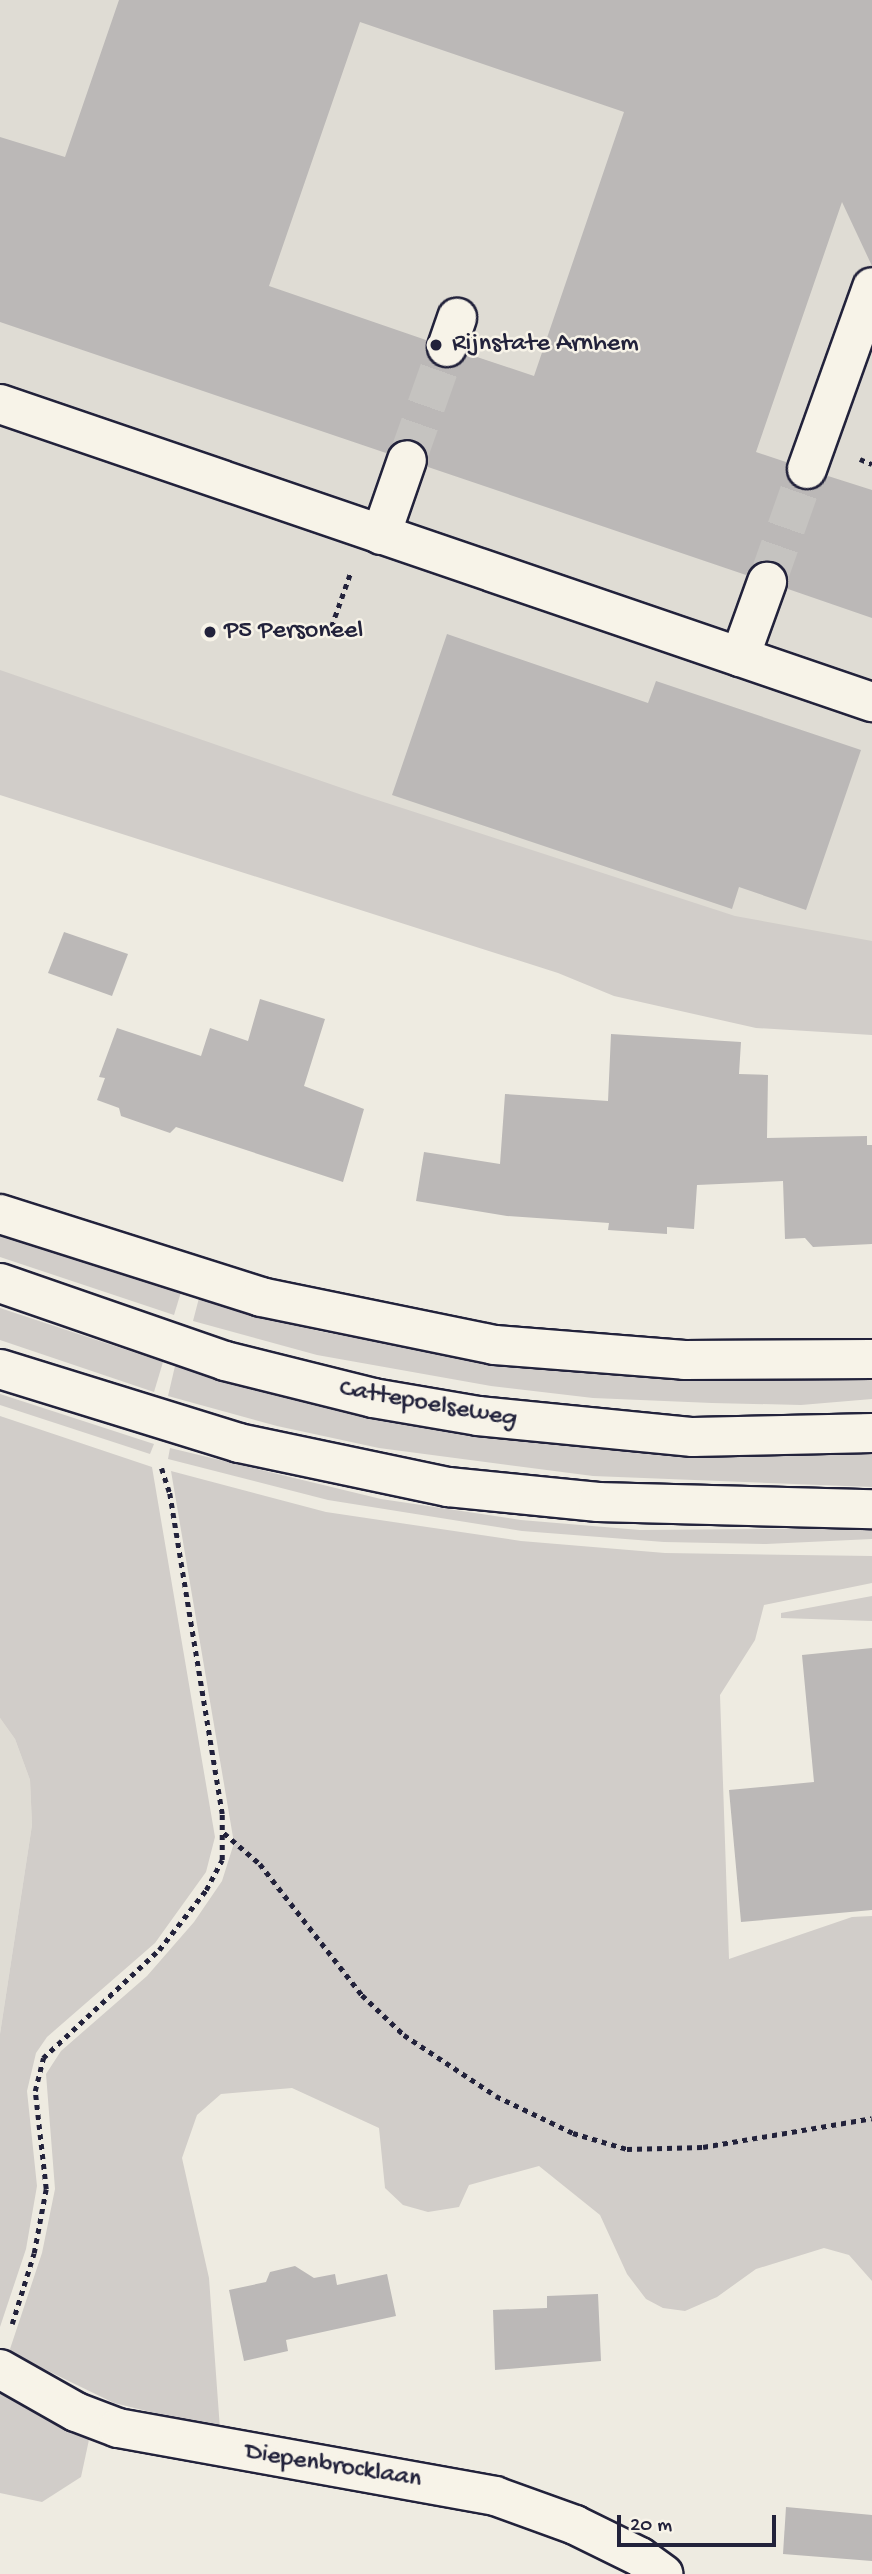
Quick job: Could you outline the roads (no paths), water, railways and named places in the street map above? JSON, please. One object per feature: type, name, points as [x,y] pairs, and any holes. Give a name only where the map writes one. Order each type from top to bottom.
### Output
[{"type":"street","points":[[807,469],[872,288]]},
{"type":"street","points":[[0,404],[368,547],[740,657],[872,702]]},
{"type":"street","points":[[368,547],[407,460]]},
{"type":"street","points":[[740,657],[767,582]]},
{"type":"street","points":[[0,1214],[261,1297],[495,1345],[684,1360],[872,1359]]},
{"type":"street","name":"Cattepoelseweg","points":[[0,1283],[273,1376],[425,1408],[584,1428],[693,1437],[872,1433]]},
{"type":"street","points":[[0,1369],[239,1443],[448,1488],[611,1503],[872,1509]]},
{"type":"street","name":"Diepenbrocklaan","points":[[0,2369],[76,2412],[118,2428],[495,2496],[575,2525],[640,2557],[663,2574]]},
{"type":"tunnel","points":[[407,460],[447,347]]},
{"type":"tunnel","points":[[767,582],[807,469]]},
{"type":"place","name":"Rijnstate Arnhem","points":[[436,345]]},
{"type":"place","name":"P5 Personeel","points":[[210,632]]}]
